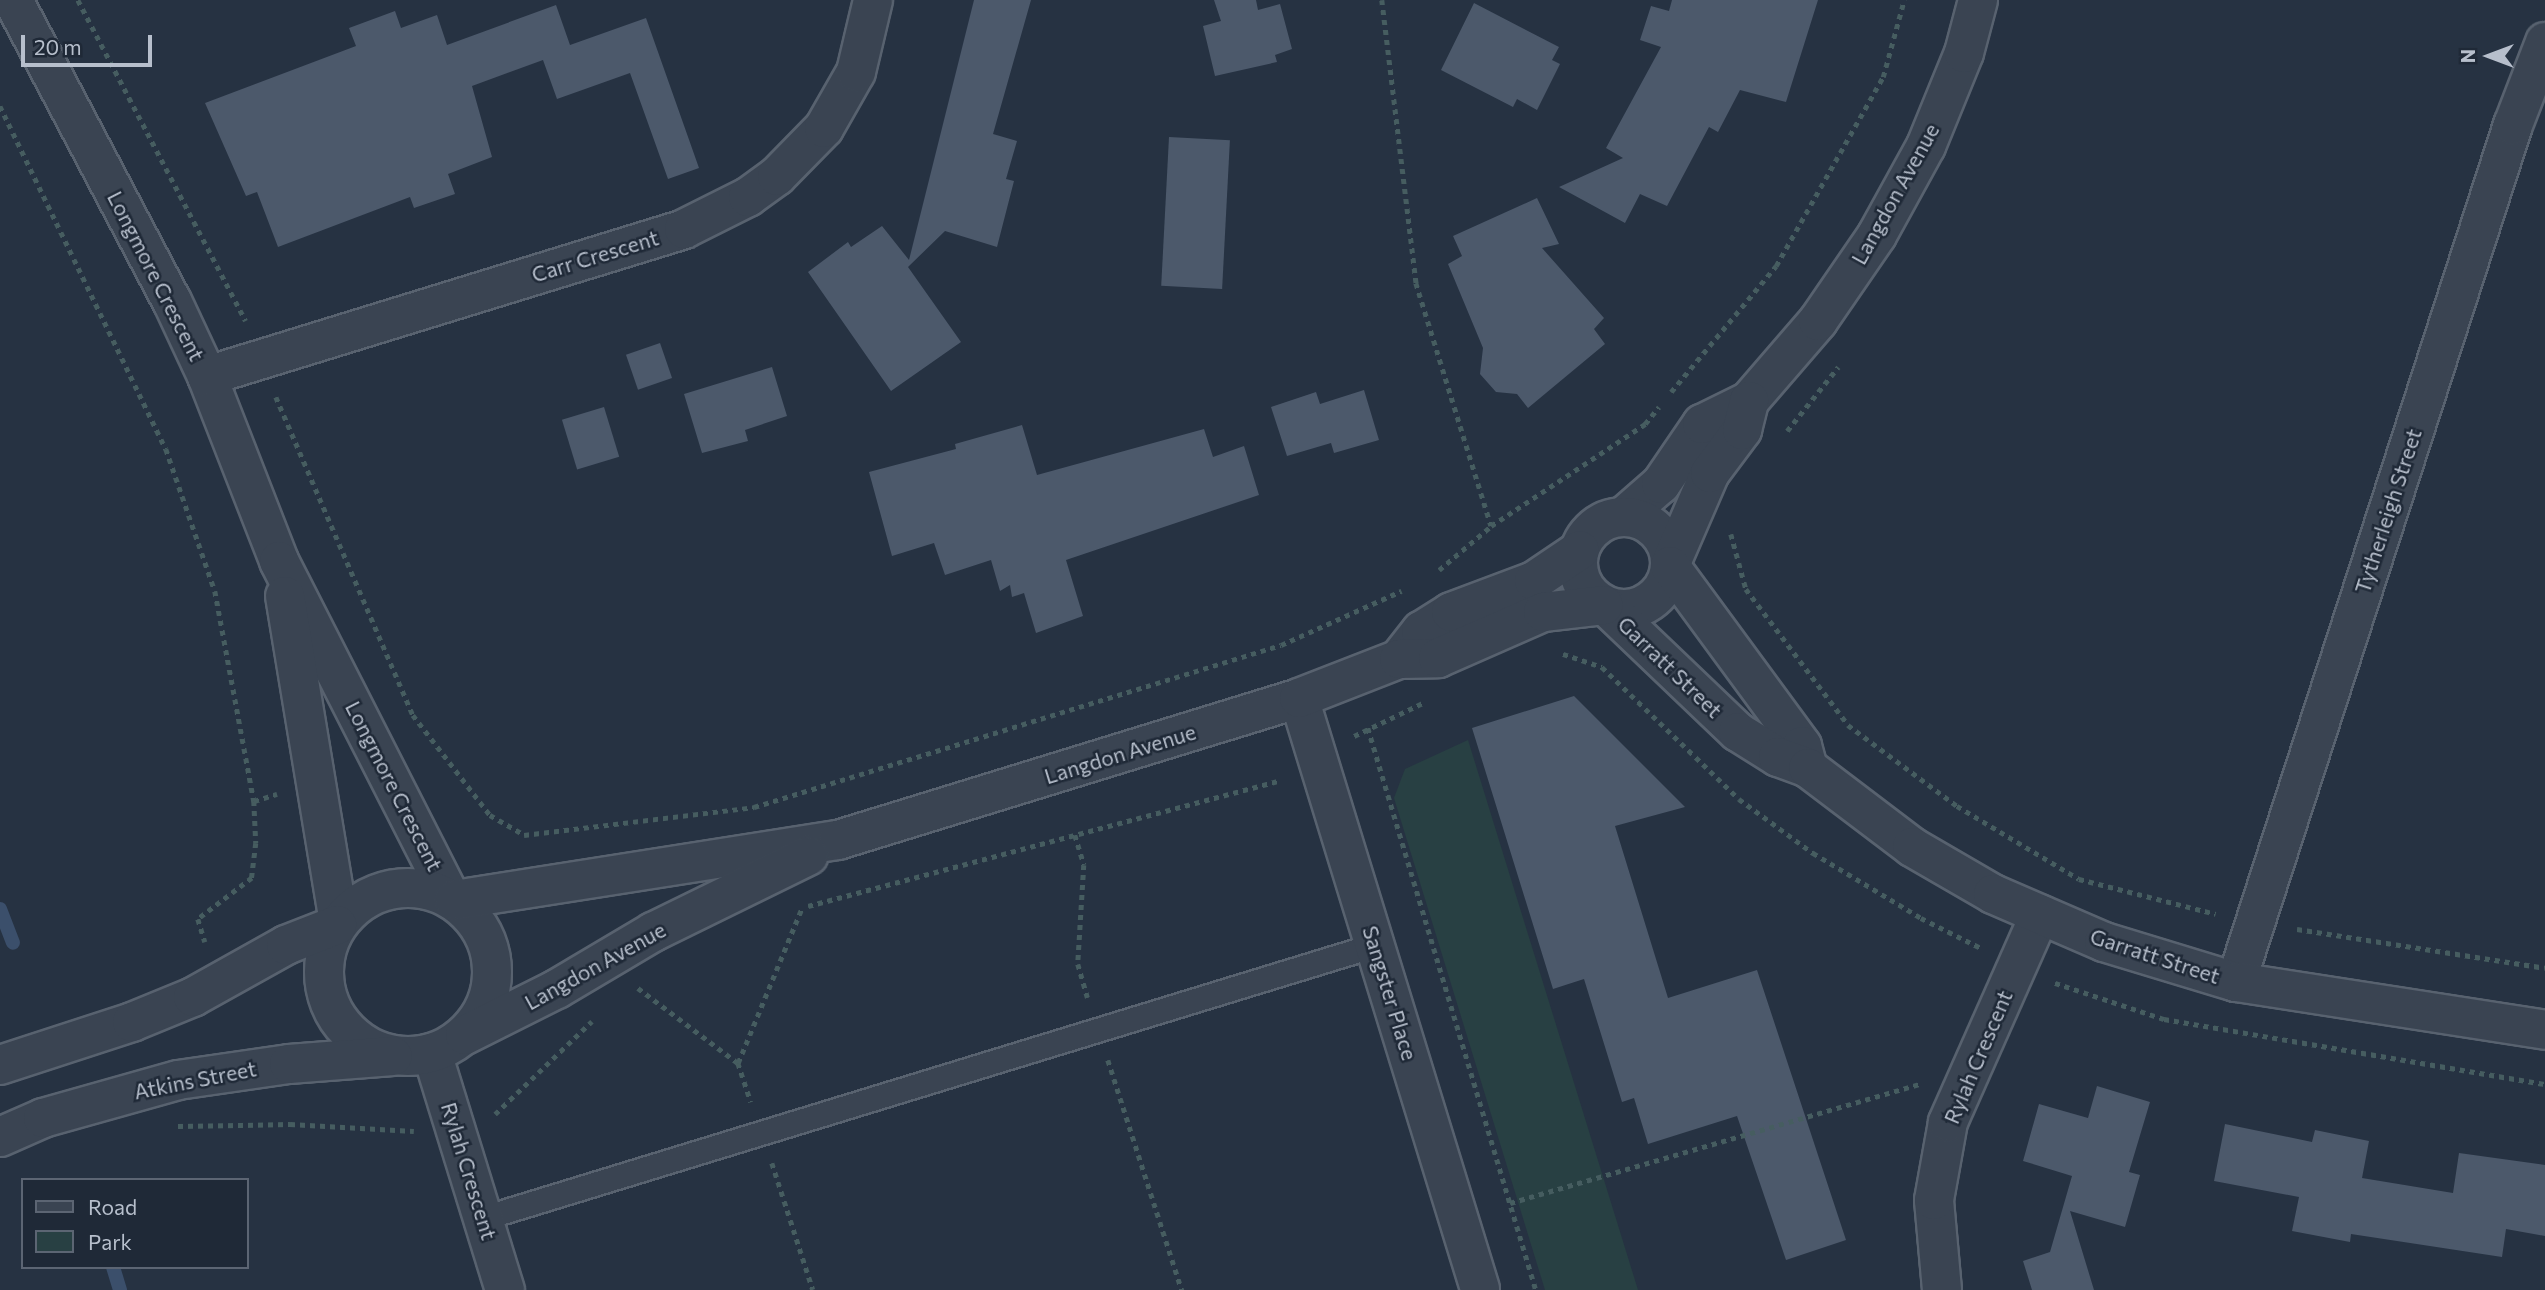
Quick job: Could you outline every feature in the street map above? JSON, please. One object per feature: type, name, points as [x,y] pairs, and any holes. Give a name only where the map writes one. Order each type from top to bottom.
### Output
[{"type":"street","name":"Longmore Crescent","points":[[13,0],[207,376],[279,561],[452,899]]},
{"type":"street","name":"Carr Crescent","points":[[207,376],[684,229],[748,197],[777,176],[824,128],[856,72],[873,0]]},
{"type":"street","name":"Langdon Avenue","points":[[1623,517],[1661,484],[1702,424],[1749,401],[1818,321],[1877,235],[1926,146],[1964,53],[1978,0]]},
{"type":"street","name":"Tytherleigh Street","points":[[2236,982],[2513,125],[2545,42]]},
{"type":"street","name":"Langdon Avenue","points":[[1671,564],[1710,473],[1742,430],[1749,401]]},
{"type":"street","points":[[1399,659],[1421,631],[1451,612],[1534,581],[1580,550],[1597,526],[1623,517],[1656,530],[1671,564],[1802,746],[1808,768]]},
{"type":"street","points":[[1580,550],[1581,582],[1605,605],[1623,610],[1640,607],[1666,584],[1671,564]]},
{"type":"street","name":"Longmore Crescent","points":[[279,561],[338,924]]},
{"type":"street","name":"Langdon Avenue","points":[[452,899],[838,840],[1299,698],[1399,659],[1438,658],[1543,612],[1605,605]]},
{"type":"street","name":"Garratt Street","points":[[1605,605],[1738,732],[1778,757],[1808,768],[1912,847],[1993,894],[2104,942],[2236,982],[2545,1030]]},
{"type":"street","name":"Sangster Place","points":[[1299,698],[1480,1289]]},
{"type":"street","name":"Langdon Avenue","points":[[431,1048],[571,981],[653,932],[838,840]]},
{"type":"street","points":[[412,887],[452,899],[483,933],[493,976],[484,1008],[431,1048],[373,1049],[353,1036],[327,995],[325,960],[338,924],[353,907],[391,888],[412,887]]},
{"type":"street","name":"Rylah Crescent","points":[[1942,1290],[1934,1200],[1948,1122],[2040,914]]},
{"type":"street","points":[[0,1065],[132,1022],[193,997],[286,945],[338,924]]},
{"type":"street","name":"Rylah Crescent","points":[[431,1048],[505,1290]]},
{"type":"street","name":"Atkins Street","points":[[0,1137],[43,1118],[178,1080],[277,1065],[431,1048]]},
{"type":"lane","points":[[483,1218],[1375,945]]},
{"type":"path","points":[[78,0],[246,321]]},
{"type":"path","points":[[1382,0],[1416,283],[1491,526]]},
{"type":"path","points":[[1432,576],[1491,526],[1645,424],[1776,266],[1883,77],[1904,0]]},
{"type":"path","points":[[0,106],[166,449],[215,591],[254,801],[252,878],[198,919]]},
{"type":"path","points":[[284,417],[413,715],[431,743],[490,815],[524,835],[754,807],[1281,645],[1410,586]]},
{"type":"path","points":[[1746,589],[1848,725],[1957,806],[2079,879],[2213,914]]},
{"type":"path","points":[[1550,652],[1602,667],[1739,799],[1813,853],[1920,918],[2017,966],[2164,1019],[2545,1084]]},
{"type":"path","points":[[1437,697],[1368,728],[1536,1290]]},
{"type":"path","points":[[792,910],[1283,779]]},
{"type":"path","points":[[524,835],[541,887]]},
{"type":"path","points":[[1075,835],[1084,865],[1077,964],[1182,1290]]},
{"type":"path","points":[[738,1063],[802,908]]},
{"type":"path","points":[[2311,931],[2545,968]]},
{"type":"path","points":[[630,992],[649,980]]},
{"type":"path","points":[[571,981],[585,1026]]},
{"type":"path","points":[[637,987],[738,1063],[813,1290]]},
{"type":"path","points":[[491,1117],[594,1018]]},
{"type":"path","points":[[1510,1203],[1920,1084],[1958,1099]]},
{"type":"path","points":[[176,1126],[290,1124],[424,1132]]},
{"type":"green space","points":[[1468,740],[1638,1290],[1545,1290],[1394,798],[1405,769]]},
{"type":"building","points":[[974,0],[1031,0],[993,134],[1017,141],[1006,179],[1014,181],[997,247],[945,231],[908,267],[961,342],[891,391],[808,272],[848,242],[851,247],[882,226],[909,260]]},
{"type":"building","points":[[1214,0],[1256,0],[1258,10],[1280,4],[1292,49],[1275,55],[1277,62],[1215,76],[1203,26],[1221,21]]},
{"type":"building","points":[[1672,0],[1818,0],[1786,102],[1740,90],[1718,132],[1709,127],[1667,206],[1640,194],[1625,223],[1559,187],[1623,158],[1606,148],[1661,47],[1640,40],[1651,6],[1669,11]]},
{"type":"building","points":[[1474,3],[1559,47],[1552,60],[1560,64],[1537,110],[1517,99],[1513,107],[1441,70]]},
{"type":"building","points":[[556,5],[570,45],[646,18],[699,168],[668,179],[630,73],[557,99],[543,60],[472,86],[492,157],[448,174],[455,194],[414,208],[410,197],[278,247],[257,192],[246,196],[205,103],[356,46],[349,28],[395,11],[401,28],[437,15],[447,45]]},
{"type":"building","points":[[1169,137],[1230,140],[1222,289],[1161,286]]},
{"type":"building","points":[[1537,198],[1559,244],[1542,248],[1604,318],[1594,329],[1605,344],[1528,408],[1517,394],[1496,392],[1480,374],[1483,348],[1448,264],[1462,256],[1453,236]]},
{"type":"building","points":[[660,343],[672,378],[638,390],[626,355]]},
{"type":"building","points":[[772,367],[787,416],[745,430],[748,441],[702,453],[684,394]]},
{"type":"building","points":[[1364,390],[1379,440],[1334,453],[1331,443],[1287,456],[1271,407],[1316,392],[1320,404]]},
{"type":"building","points":[[604,407],[619,457],[577,470],[562,420]]},
{"type":"building","points":[[1022,425],[1037,475],[1204,429],[1213,457],[1244,446],[1259,495],[1066,560],[1083,616],[1036,633],[1024,593],[1012,597],[1010,585],[1000,591],[991,560],[945,575],[934,543],[892,556],[869,472],[956,449],[955,444]]},
{"type":"building","points":[[1574,696],[1685,807],[1615,826],[1668,998],[1757,970],[1846,1240],[1786,1260],[1737,1116],[1648,1144],[1634,1098],[1622,1102],[1584,979],[1553,989],[1472,728]]},
{"type":"building","points":[[2097,1086],[2150,1102],[2129,1172],[2140,1175],[2125,1227],[2070,1211],[2094,1290],[2032,1290],[2023,1261],[2050,1252],[2072,1176],[2023,1161],[2039,1104],[2088,1118]]},
{"type":"building","points":[[2225,1124],[2312,1142],[2315,1130],[2369,1141],[2362,1178],[2453,1193],[2459,1153],[2545,1165],[2545,1236],[2506,1229],[2502,1257],[2351,1234],[2350,1242],[2292,1231],[2299,1197],[2214,1181]]},
{"type":"waterway","points":[[0,909],[13,943]]},
{"type":"waterway","points":[[114,1269],[120,1290]]}]
